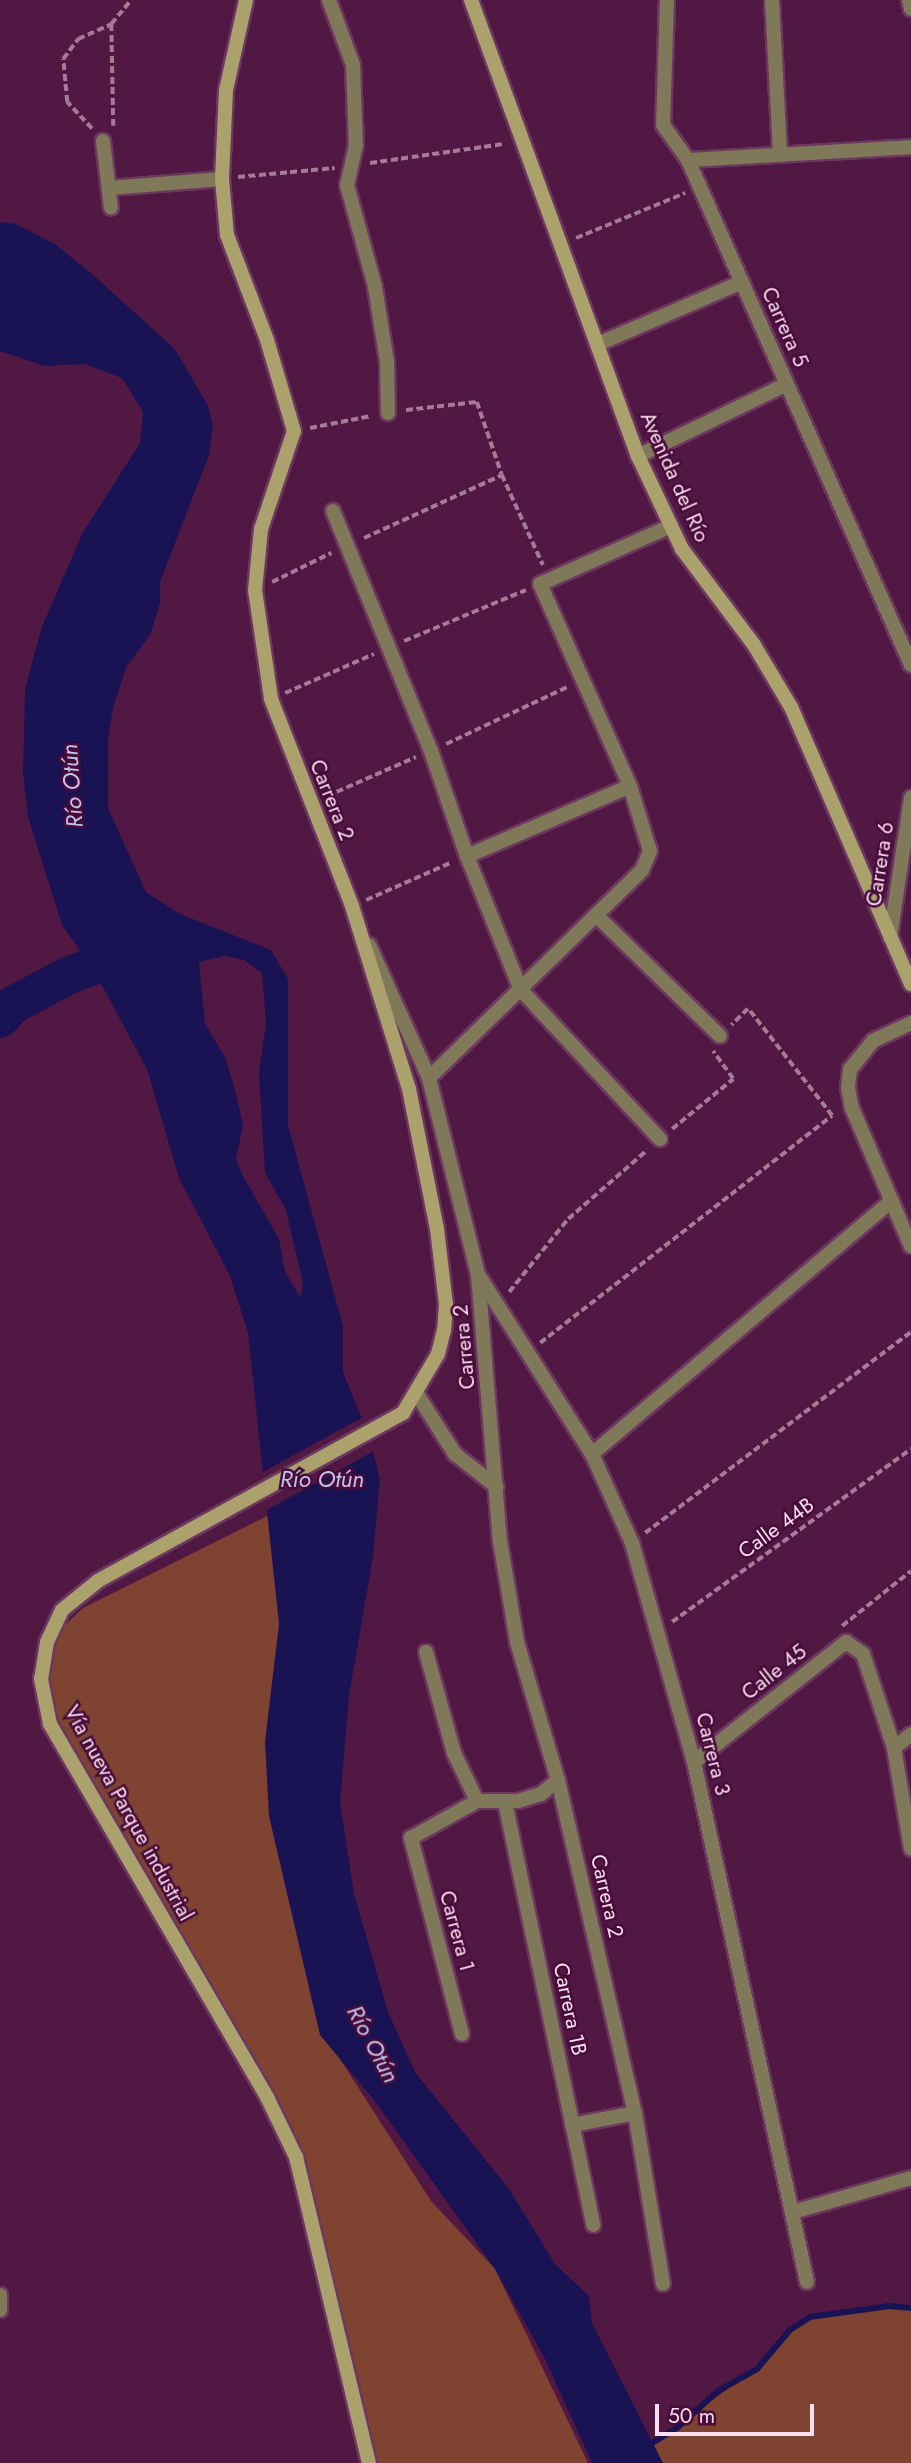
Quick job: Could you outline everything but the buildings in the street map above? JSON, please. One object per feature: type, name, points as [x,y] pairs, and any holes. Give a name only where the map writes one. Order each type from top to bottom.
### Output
[{"type":"main road","points":[[222,179],[226,90],[246,0]]},
{"type":"main road","name":"Avenida del Río","points":[[471,0],[638,456],[671,526],[791,707],[911,984]]},
{"type":"main road","name":"Carrera 2","points":[[222,179],[227,235],[267,340],[294,431],[261,529],[255,590],[271,699],[352,906]]},
{"type":"main road","name":"Vía nueva Parque industrial","points":[[352,906],[409,1088],[437,1229],[446,1304],[444,1330],[438,1354],[417,1394],[403,1413],[98,1581],[62,1610],[47,1642],[41,1679],[50,1724],[267,2097],[296,2157],[369,2463]]},
{"type":"street","points":[[329,0],[353,65],[356,145],[347,185],[375,287],[387,362],[388,413]]},
{"type":"street","name":"Carrera 5","points":[[667,0],[663,125],[688,160],[911,665]]},
{"type":"street","points":[[772,0],[780,152]]},
{"type":"street","points":[[909,0],[911,9]]},
{"type":"street","points":[[103,141],[111,208]]},
{"type":"street","points":[[688,160],[780,152],[911,146]]},
{"type":"street","points":[[109,188],[222,179]]},
{"type":"street","points":[[598,344],[742,282]]},
{"type":"street","points":[[638,456],[786,384]]},
{"type":"street","points":[[333,511],[432,751],[467,856],[521,990],[660,1139]]},
{"type":"street","points":[[429,1078],[642,870],[650,851],[630,786],[540,584],[671,526]]},
{"type":"street","points":[[467,856],[630,786]]},
{"type":"street","name":"Carrera 6","points":[[890,937],[911,798]]},
{"type":"street","name":"Carrera 2","points":[[352,906],[429,1078],[478,1275],[497,1487],[517,1642],[558,1780],[635,2113],[663,2284]]},
{"type":"street","points":[[596,915],[720,1036]]},
{"type":"street","points":[[911,1023],[873,1041],[850,1069],[848,1088],[911,1246]]},
{"type":"street","points":[[592,1454],[891,1201]]},
{"type":"street","name":"Carrera 3","points":[[478,1275],[500,1302],[592,1454],[632,1543],[694,1762],[807,2282]]},
{"type":"street","points":[[417,1394],[455,1454],[497,1487]]},
{"type":"street","points":[[846,1642],[863,1654],[894,1748],[911,1849]]},
{"type":"street","name":"Calle 45","points":[[694,1762],[846,1642]]},
{"type":"street","points":[[426,1652],[454,1753],[477,1801],[505,1802],[541,1794],[558,1780]]},
{"type":"street","points":[[894,1748],[911,1734]]},
{"type":"street","name":"Carrera 1","points":[[462,2034],[411,1838],[477,1801]]},
{"type":"street","name":"Carrera 1B","points":[[505,1802],[593,2225]]},
{"type":"street","points":[[572,2125],[635,2113]]},
{"type":"street","points":[[793,2213],[911,2178]]},
{"type":"street","points":[[0,2295],[0,2310]]},
{"type":"path","points":[[111,24],[113,131],[103,141],[67,102],[63,59],[78,39],[111,24],[131,0]]},
{"type":"path","points":[[222,179],[351,166],[523,142]]},
{"type":"path","points":[[561,244],[699,187]]},
{"type":"path","points":[[477,402],[502,475],[550,580]]},
{"type":"path","points":[[255,590],[502,475]]},
{"type":"path","points":[[352,906],[467,856]]},
{"type":"path","points":[[500,1302],[568,1219],[733,1079],[712,1052],[720,1036],[748,1009],[831,1116],[530,1351]]},
{"type":"path","points":[[632,1543],[911,1332]]},
{"type":"path","name":"Calle 44B","points":[[659,1632],[911,1449]]},
{"type":"path","points":[[846,1642],[842,1626],[911,1571]]},
{"type":"shaded area","points":[[307,1496],[283,1877],[338,2056],[431,2201],[495,2269],[588,2463],[371,2463],[296,2157],[90,1792],[42,1695],[47,1642],[83,1608]]},
{"type":"shaded area","points":[[889,2306],[911,2308],[911,2463],[627,2463],[748,2374],[790,2330],[822,2315]]},
{"type":"water","name":"Río Otún","points":[[0,222],[16,224],[55,244],[92,274],[175,349],[208,406],[213,426],[209,455],[160,582],[160,603],[151,633],[126,668],[113,708],[108,739],[108,808],[146,892],[180,914],[271,950],[288,979],[288,1125],[343,1326],[343,1372],[370,1438],[380,1480],[373,1556],[349,1696],[340,1802],[354,1894],[388,2012],[415,2072],[509,2189],[555,2264],[589,2296],[592,2323],[663,2463],[592,2463],[545,2359],[495,2269],[374,2100],[320,2035],[269,1816],[265,1742],[279,1624],[248,1333],[230,1276],[179,1178],[147,1069],[92,967],[62,925],[28,817],[23,773],[25,690],[41,629],[82,534],[140,443],[143,412],[122,378],[85,364],[44,366],[0,351]],"holes":[[[225,956],[244,960],[262,973],[266,1024],[259,1072],[265,1173],[286,1210],[303,1284],[300,1297],[285,1272],[279,1239],[236,1159],[243,1126],[236,1093],[225,1057],[205,1024],[199,962]]]},
{"type":"pier","points":[[365,1416],[376,1450],[265,1511],[261,1473]]},
{"type":"waterway","points":[[0,1019],[13,1005],[67,976],[129,953]]},
{"type":"waterway","points":[[646,2447],[677,2428],[718,2391],[757,2369],[790,2330],[810,2317],[889,2306],[911,2308]]}]
